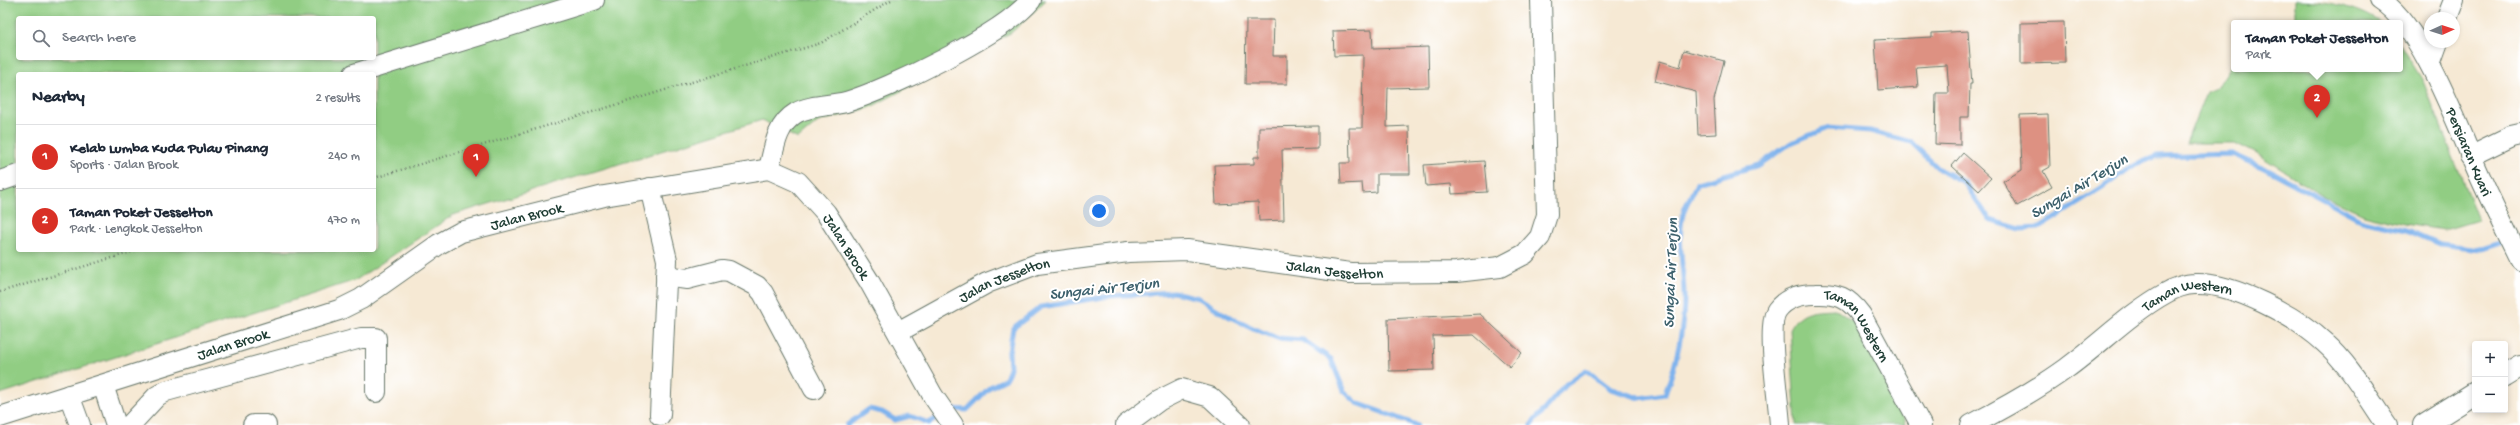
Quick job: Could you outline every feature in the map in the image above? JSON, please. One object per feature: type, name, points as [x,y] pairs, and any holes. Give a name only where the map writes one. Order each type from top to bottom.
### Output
[{"type":"main road","points":[[2508,373],[2520,366]]},
{"type":"main road","points":[[2424,425],[2472,396]]},
{"type":"street","points":[[360,72],[594,0]]},
{"type":"street","points":[[769,169],[779,129],[796,113],[846,102],[919,71],[966,48],[1012,18],[1031,0]]},
{"type":"street","name":"Jalan Jesselton","points":[[898,332],[987,283],[1037,264],[1128,252],[1188,250],[1350,273],[1456,272],[1500,267],[1525,254],[1540,236],[1547,215],[1541,0]]},
{"type":"street","name":"Persiaran Kuari","points":[[2380,0],[2399,20]]},
{"type":"street","points":[[2449,12],[2454,0]]},
{"type":"street","name":"Persiaran Kuari","points":[[2403,25],[2410,32],[2430,64],[2470,156],[2520,260]]},
{"type":"street","points":[[2430,64],[2436,48]]},
{"type":"street","points":[[2470,156],[2511,136],[2520,134]]},
{"type":"street","name":"Jalan Brook","points":[[0,417],[339,310],[361,300],[439,244],[461,232],[554,208],[650,188],[769,169],[798,182],[826,213],[898,332],[933,396],[953,425]]},
{"type":"street","points":[[0,181],[16,176]]},
{"type":"street","points":[[650,188],[663,234],[667,260],[660,415]]},
{"type":"street","points":[[666,276],[687,279],[722,270],[729,271],[756,286],[763,293],[814,390]]},
{"type":"street","name":"Taman Western","points":[[1971,425],[2023,397],[2067,368],[2166,292],[2194,284],[2211,285],[2234,291],[2261,303],[2310,331],[2326,343],[2387,425]]},
{"type":"street","name":"Taman Western","points":[[1780,425],[1771,331],[1776,311],[1790,299],[1809,294],[1824,293],[1839,295],[1852,302],[1861,315],[1921,425]]},
{"type":"street","points":[[130,425],[157,396],[166,391],[361,338],[376,338],[376,392]]},
{"type":"street","points":[[103,385],[116,425]]},
{"type":"street","points":[[1126,425],[1160,400],[1182,389],[1210,397],[1240,425]]},
{"type":"street","points":[[69,395],[80,425]]},
{"type":"street","points":[[254,425],[266,425]]},
{"type":"path","points":[[376,177],[821,43],[891,0]]},
{"type":"path","points":[[0,292],[131,252]]},
{"type":"green space","points":[[0,0],[1046,0],[1012,32],[869,108],[818,122],[798,139],[762,120],[453,215],[356,280],[0,394]]},
{"type":"green space","points":[[2295,0],[2306,0],[2350,8],[2376,20],[2295,20]]},
{"type":"green space","points":[[2403,49],[2423,81],[2478,220],[2444,230],[2404,224],[2364,214],[2324,196],[2257,154],[2235,143],[2186,143],[2206,92],[2217,86],[2231,65],[2231,72],[2403,72]]},
{"type":"green space","points":[[1835,309],[1855,323],[1903,417],[1905,425],[1796,425],[1790,329],[1794,322],[1803,314],[1814,310]]},
{"type":"building","points":[[1246,20],[1274,20],[1273,56],[1287,56],[1287,84],[1245,84]]},
{"type":"building","points":[[2064,22],[2065,63],[2021,64],[2021,23]]},
{"type":"building","points":[[1372,30],[1373,49],[1428,47],[1429,87],[1388,88],[1387,127],[1409,126],[1410,174],[1377,174],[1377,192],[1363,193],[1362,183],[1341,184],[1340,163],[1350,163],[1349,128],[1362,128],[1363,55],[1334,56],[1333,31]]},
{"type":"building","points":[[1968,31],[1972,84],[1970,84],[1969,117],[1960,117],[1960,145],[1935,144],[1936,93],[1949,93],[1947,65],[1916,67],[1918,87],[1878,90],[1875,40],[1932,37],[1932,33]]},
{"type":"building","points":[[1684,50],[1724,61],[1714,100],[1716,134],[1698,135],[1696,92],[1655,81],[1660,61],[1680,67]]},
{"type":"building","points":[[2048,114],[2050,167],[2043,171],[2052,187],[2017,206],[2003,181],[2022,170],[2020,115]]},
{"type":"building","points":[[1318,126],[1318,149],[1282,150],[1284,220],[1259,221],[1258,202],[1216,204],[1214,165],[1254,164],[1254,157],[1259,157],[1259,127]]},
{"type":"building","points":[[1963,153],[1991,178],[1979,191],[1952,166]]},
{"type":"building","points":[[1484,161],[1487,192],[1452,194],[1451,184],[1426,186],[1424,165]]},
{"type":"building","points":[[1480,314],[1522,353],[1510,367],[1474,335],[1433,336],[1434,370],[1389,371],[1388,319]]},
{"type":"waterway","name":"Sungai Air Terjun","points":[[1531,425],[1566,384],[1586,370],[1611,389],[1640,398],[1665,394],[1676,358],[1683,321],[1684,286],[1680,242],[1682,221],[1685,208],[1697,183],[1759,165],[1791,143],[1827,128],[1870,131],[1911,142],[1940,170],[1964,182],[1990,220],[2020,229],[2039,228],[2101,189],[2131,167],[2157,156],[2232,154],[2264,168],[2362,220],[2409,231],[2439,244],[2481,249],[2506,241]]},
{"type":"waterway","name":"Sungai Air Terjun","points":[[948,412],[952,409],[967,410],[990,387],[1006,379],[1010,368],[1009,352],[1013,328],[1041,307],[1110,296],[1173,292],[1199,298],[1228,316],[1277,338],[1303,340],[1331,359],[1344,391],[1357,403],[1417,425]]},
{"type":"waterway","name":"Sungai Air Terjun","points":[[847,425],[869,409],[882,412],[895,420],[910,416],[929,423],[941,416]]},
{"type":"place","name":"Taman Poket Jesselton","points":[[2317,118]]},
{"type":"place","name":"Kelab Lumba Kuda Pulau Pinang","points":[[476,177]]}]
